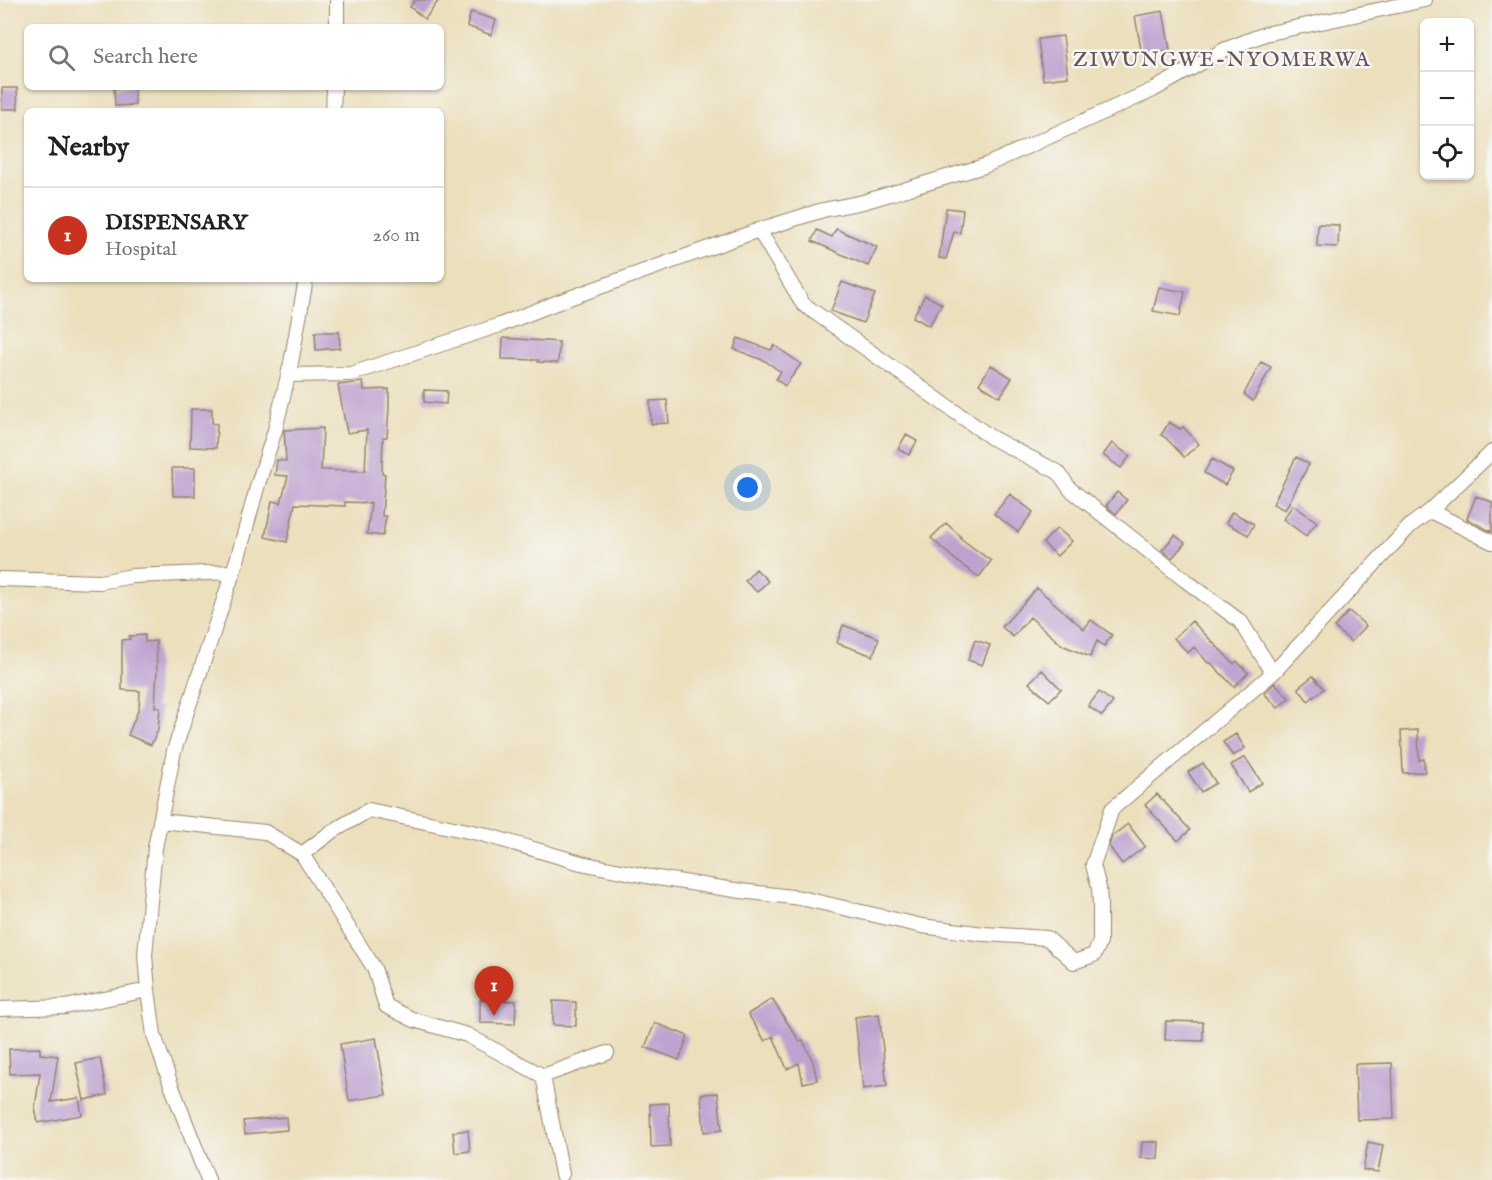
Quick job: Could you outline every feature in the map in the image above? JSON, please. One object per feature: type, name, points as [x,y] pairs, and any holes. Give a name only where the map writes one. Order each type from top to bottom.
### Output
[{"type":"street","points":[[337,0],[337,24]]},
{"type":"street","points":[[288,375],[351,374],[500,326],[759,230],[984,166],[1153,90],[1224,50],[1265,34],[1425,0]]},
{"type":"street","points":[[333,108],[334,90]]},
{"type":"street","points":[[759,230],[803,304],[992,438],[1058,472],[1070,489],[1241,622],[1273,673]]},
{"type":"street","points":[[208,1180],[154,1035],[145,955],[155,848],[174,751],[233,573],[275,430],[305,282]]},
{"type":"street","points":[[302,854],[330,833],[369,810],[482,834],[581,862],[651,877],[801,898],[922,926],[984,934],[1047,938],[1074,962],[1094,955],[1100,942],[1099,888],[1093,865],[1112,809],[1273,673],[1411,525],[1430,511],[1492,452]]},
{"type":"street","points":[[1430,511],[1492,542]]},
{"type":"street","points":[[0,579],[100,582],[132,576],[233,573]]},
{"type":"street","points":[[160,821],[265,831],[302,854],[374,968],[386,1006],[414,1020],[467,1035],[543,1076],[607,1053]]},
{"type":"street","points":[[0,1009],[65,1007],[148,990]]},
{"type":"street","points":[[543,1076],[562,1174]]},
{"type":"building","points":[[415,0],[439,0],[425,19],[410,7]]},
{"type":"building","points":[[1163,11],[1170,50],[1142,55],[1135,16]]},
{"type":"building","points":[[471,12],[496,20],[491,35],[467,26]]},
{"type":"building","points":[[1063,36],[1068,77],[1043,80],[1038,39]]},
{"type":"building","points":[[2,88],[17,88],[18,109],[2,109]]},
{"type":"building","points":[[114,90],[134,90],[135,105],[115,106]]},
{"type":"building","points":[[946,208],[963,210],[960,233],[954,232],[946,259],[939,258]]},
{"type":"building","points":[[1318,224],[1339,225],[1338,247],[1317,246]]},
{"type":"building","points":[[836,229],[877,247],[868,266],[812,241],[817,230],[832,237]]},
{"type":"building","points":[[842,282],[875,294],[863,323],[831,311]]},
{"type":"building","points":[[1159,287],[1185,292],[1180,316],[1153,311]]},
{"type":"building","points":[[925,295],[942,304],[929,326],[913,317]]},
{"type":"building","points":[[315,332],[339,332],[340,348],[316,350]]},
{"type":"building","points":[[503,338],[559,342],[558,363],[502,359]]},
{"type":"building","points":[[738,338],[771,350],[774,345],[801,364],[785,386],[776,379],[781,372],[765,361],[734,349]]},
{"type":"building","points":[[1261,362],[1271,367],[1253,401],[1244,394]]},
{"type":"building","points":[[991,365],[1012,378],[1000,397],[979,384]]},
{"type":"building","points":[[363,382],[364,390],[389,389],[387,437],[383,437],[382,473],[385,474],[382,516],[386,516],[383,536],[367,534],[371,503],[345,502],[345,506],[295,504],[287,542],[265,537],[272,501],[281,503],[288,476],[275,475],[277,460],[286,461],[284,430],[323,428],[321,470],[365,471],[367,430],[347,433],[338,385]]},
{"type":"building","points":[[424,390],[447,391],[446,404],[424,402]]},
{"type":"building","points":[[667,400],[669,423],[651,424],[650,401]]},
{"type":"building","points":[[191,409],[212,409],[212,423],[217,424],[216,448],[190,447]]},
{"type":"building","points":[[1169,422],[1180,429],[1183,427],[1199,444],[1184,457],[1161,435]]},
{"type":"building","points":[[906,435],[917,441],[909,455],[898,449]]},
{"type":"building","points":[[1112,443],[1130,456],[1121,468],[1103,455]]},
{"type":"building","points":[[1296,457],[1309,464],[1285,510],[1273,504]]},
{"type":"building","points":[[1212,459],[1233,471],[1225,485],[1204,473]]},
{"type":"building","points":[[172,468],[195,468],[195,496],[173,496]]},
{"type":"building","points":[[1117,492],[1127,500],[1116,514],[1106,506]]},
{"type":"building","points":[[1010,494],[1033,512],[1018,532],[994,514]]},
{"type":"building","points":[[1476,496],[1492,502],[1492,532],[1467,519]]},
{"type":"building","points":[[1293,505],[1317,522],[1306,536],[1283,519]]},
{"type":"building","points":[[1232,512],[1254,524],[1248,535],[1226,523]]},
{"type":"building","points":[[946,523],[960,538],[991,561],[979,577],[931,538]]},
{"type":"building","points":[[1057,528],[1072,541],[1057,556],[1043,543]]},
{"type":"building","points":[[1175,535],[1185,543],[1172,558],[1162,550]]},
{"type":"building","points":[[756,569],[768,581],[757,592],[745,581]]},
{"type":"building","points":[[1037,588],[1084,629],[1091,620],[1112,635],[1104,646],[1097,641],[1090,657],[1062,645],[1030,617],[1013,637],[1002,627]]},
{"type":"building","points":[[1349,611],[1366,626],[1351,642],[1334,627]]},
{"type":"building","points":[[1192,621],[1234,664],[1237,661],[1248,673],[1234,687],[1194,647],[1188,653],[1174,638]]},
{"type":"building","points":[[843,625],[879,638],[873,656],[837,643]]},
{"type":"building","points":[[145,635],[145,642],[156,641],[155,707],[160,708],[158,730],[151,745],[128,735],[139,708],[140,691],[122,690],[122,640],[130,639],[129,636]]},
{"type":"building","points":[[975,640],[990,645],[982,665],[968,660]]},
{"type":"building","points":[[1042,670],[1061,689],[1049,701],[1029,683]]},
{"type":"building","points":[[1313,676],[1324,689],[1308,701],[1298,688]]},
{"type":"building","points":[[1275,683],[1289,698],[1278,708],[1264,693]]},
{"type":"building","points":[[1099,692],[1113,702],[1102,716],[1088,706]]},
{"type":"building","points":[[1418,730],[1419,760],[1424,759],[1425,772],[1403,773],[1401,731]]},
{"type":"building","points":[[1236,734],[1245,748],[1233,756],[1223,742]]},
{"type":"building","points":[[1245,757],[1262,783],[1248,792],[1231,765]]},
{"type":"building","points":[[1203,763],[1216,783],[1201,792],[1188,772]]},
{"type":"building","points":[[1157,794],[1190,830],[1178,841],[1145,805]]},
{"type":"building","points":[[1128,824],[1145,846],[1122,864],[1109,846],[1112,836]]},
{"type":"building","points":[[772,999],[800,1042],[803,1040],[813,1062],[817,1080],[803,1083],[799,1063],[787,1069],[773,1036],[765,1041],[748,1014]]},
{"type":"building","points":[[480,1000],[516,1001],[515,1024],[480,1023]]},
{"type":"building","points":[[553,1001],[576,1002],[576,1026],[553,1025]]},
{"type":"building","points":[[879,1014],[887,1086],[863,1089],[855,1017]]},
{"type":"building","points":[[1166,1021],[1203,1022],[1203,1041],[1165,1040]]},
{"type":"building","points":[[655,1023],[688,1036],[679,1060],[645,1047]]},
{"type":"building","points":[[376,1038],[386,1095],[349,1101],[340,1044]]},
{"type":"building","points":[[40,1048],[40,1054],[58,1056],[51,1102],[79,1098],[82,1115],[38,1123],[35,1108],[40,1073],[10,1074],[9,1049]]},
{"type":"building","points":[[100,1058],[107,1095],[84,1100],[76,1063]]},
{"type":"building","points":[[1392,1063],[1394,1119],[1357,1120],[1355,1064]]},
{"type":"building","points":[[718,1093],[722,1130],[704,1132],[701,1094]]},
{"type":"building","points":[[669,1103],[670,1146],[651,1147],[650,1104]]},
{"type":"building","points":[[286,1117],[287,1130],[245,1134],[243,1121]]},
{"type":"building","points":[[468,1130],[470,1151],[455,1153],[453,1132]]},
{"type":"building","points":[[1142,1142],[1159,1142],[1158,1159],[1141,1158]]},
{"type":"building","points":[[1368,1142],[1383,1145],[1378,1172],[1363,1170]]},
{"type":"place","name":"DISPENSARY","points":[[494,1016]]},
{"type":"district","name":"ZIWUNGWE-NYOMERWA","points":[[1222,59]]}]
